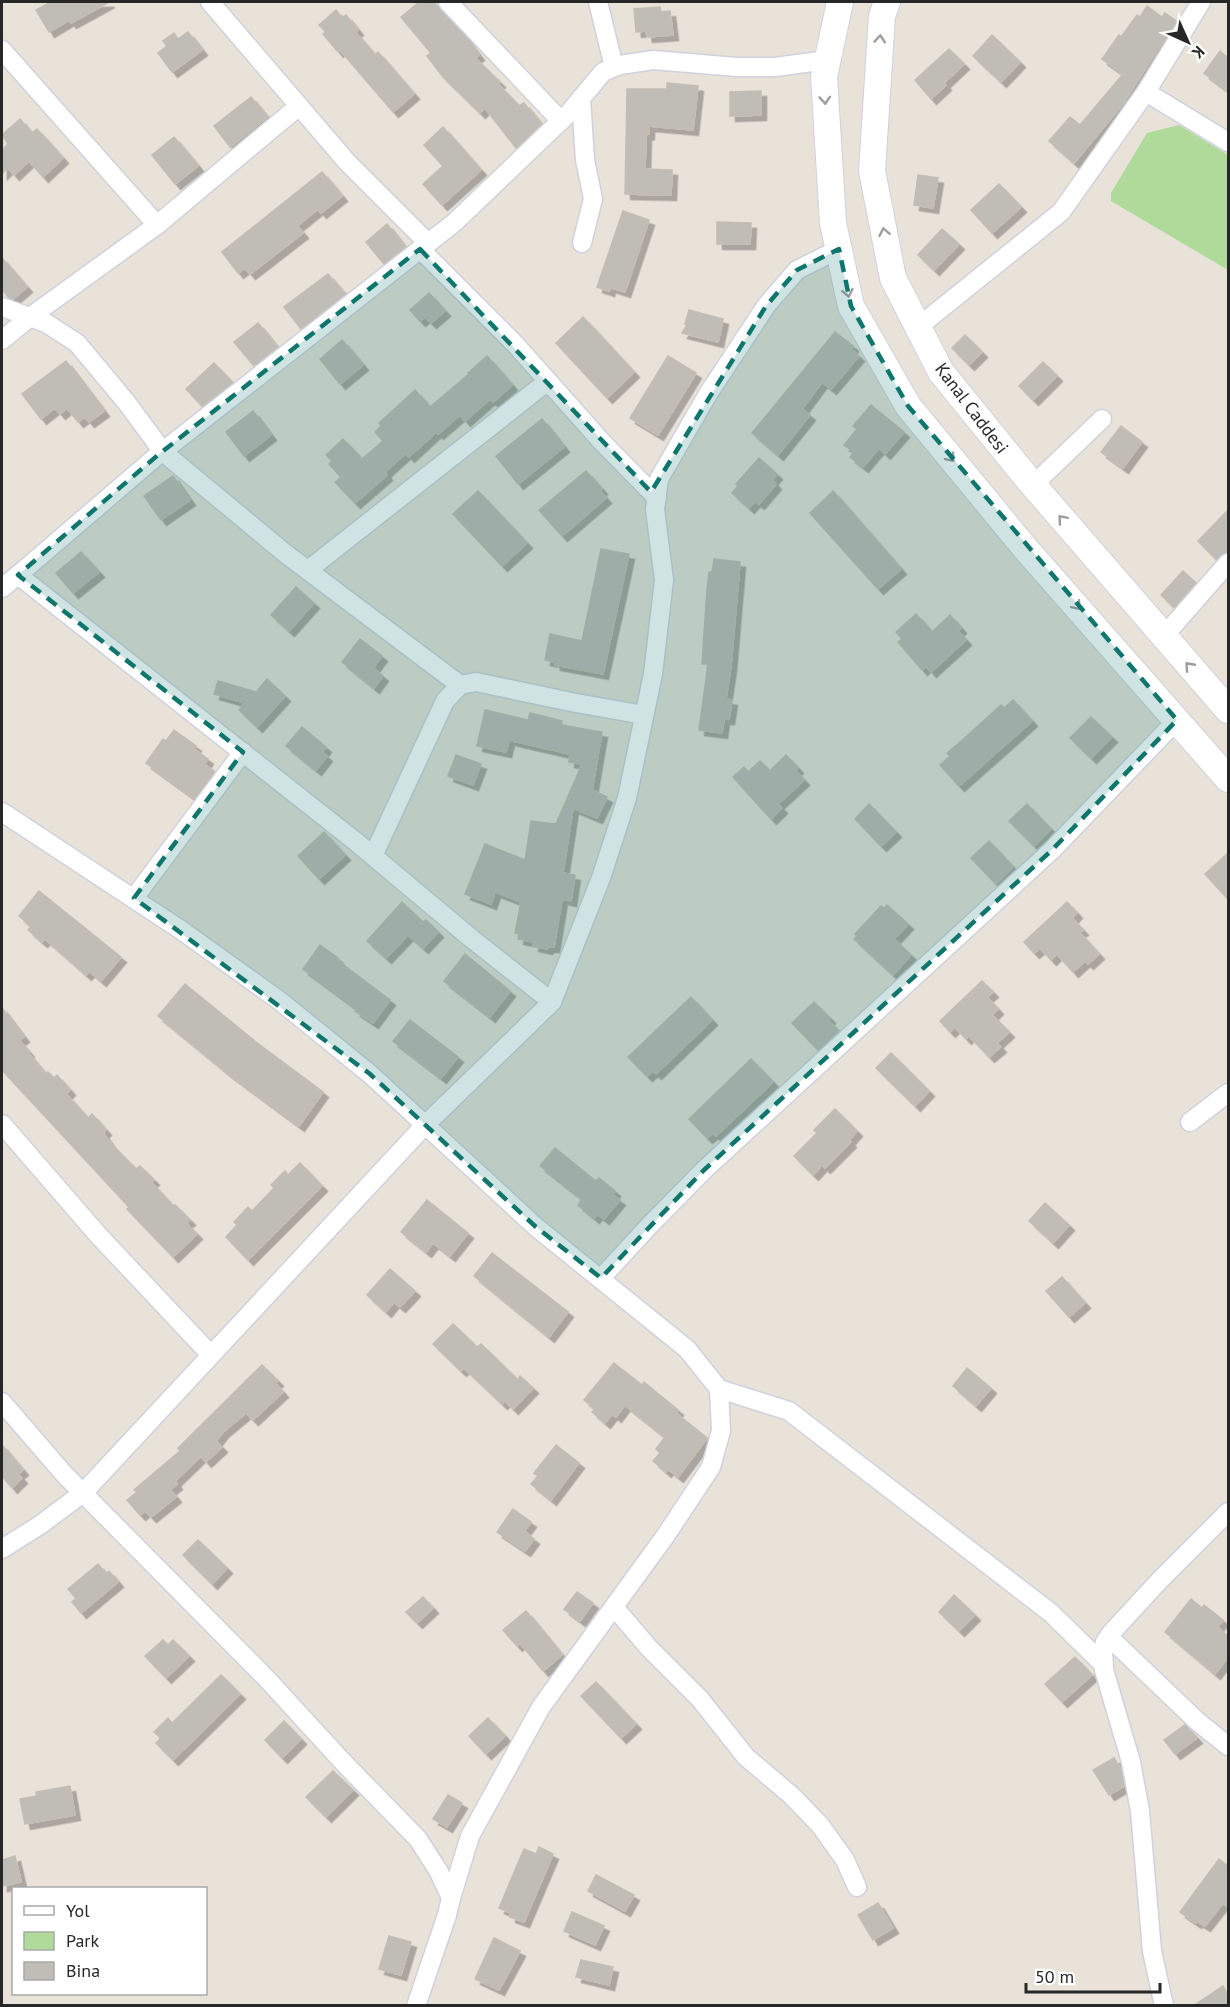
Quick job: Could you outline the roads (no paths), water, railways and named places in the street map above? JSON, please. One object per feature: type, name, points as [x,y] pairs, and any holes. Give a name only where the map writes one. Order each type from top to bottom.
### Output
[{"type":"main road","points":[[840,2],[824,77],[834,223],[851,306],[908,406],[1025,548],[1228,779]]},
{"type":"main road","name":"Kanal Caddesi","points":[[887,2],[882,16],[872,171],[893,278],[941,372],[1033,485],[1228,710]]},
{"type":"street","points":[[210,2],[347,162],[602,442],[657,498]]},
{"type":"street","points":[[448,2],[561,121]]},
{"type":"street","points":[[598,2],[614,67]]},
{"type":"street","points":[[918,327],[1061,212],[1146,92],[1201,2]]},
{"type":"street","points":[[2,50],[157,225]]},
{"type":"street","points":[[2,588],[163,452],[455,222],[561,121],[603,72],[614,67],[653,60],[766,67],[827,60]]},
{"type":"street","points":[[1146,92],[1228,142]]},
{"type":"street","points":[[581,99],[585,160],[593,199],[582,243]]},
{"type":"street","points":[[2,340],[157,225],[299,106]]},
{"type":"street","points":[[2,1549],[40,1525],[83,1493],[424,1125],[552,1002],[602,878],[627,798],[653,674],[664,579],[655,509],[659,479],[708,394],[766,306],[797,270],[839,249]]},
{"type":"street","points":[[2,307],[46,323],[77,343],[128,403],[163,452],[308,570],[460,685]]},
{"type":"street","points":[[308,570],[548,381]]},
{"type":"street","points":[[1033,485],[1102,419]]},
{"type":"street","points":[[1163,637],[1228,563]]},
{"type":"street","points":[[18,575],[243,752],[552,1002]]},
{"type":"street","points":[[373,856],[445,701],[460,685],[476,682],[644,715]]},
{"type":"street","points":[[601,1278],[704,1170],[1052,850],[1177,720]]},
{"type":"street","points":[[134,898],[243,752]]},
{"type":"street","points":[[2,812],[134,898],[280,1001],[370,1074],[536,1227],[687,1349],[719,1389],[789,1411],[1051,1613],[1104,1665]]},
{"type":"street","points":[[1190,1122],[1228,1094]]},
{"type":"street","points":[[2,1124],[99,1236],[211,1355]]},
{"type":"street","points":[[416,2006],[447,1915],[470,1836],[541,1707],[666,1535],[711,1467],[721,1431],[719,1389]]},
{"type":"street","points":[[2,1402],[83,1493],[267,1679],[418,1839],[439,1872],[451,1898]]},
{"type":"street","points":[[1164,2006],[1152,1951],[1140,1811],[1131,1762],[1104,1665],[1103,1649],[1109,1637],[1160,1580],[1228,1512]]},
{"type":"street","points":[[614,1606],[649,1648],[700,1699],[746,1757],[792,1796],[820,1825],[845,1860],[857,1887]]},
{"type":"street","points":[[1109,1637],[1197,1721],[1228,1746]]}]
